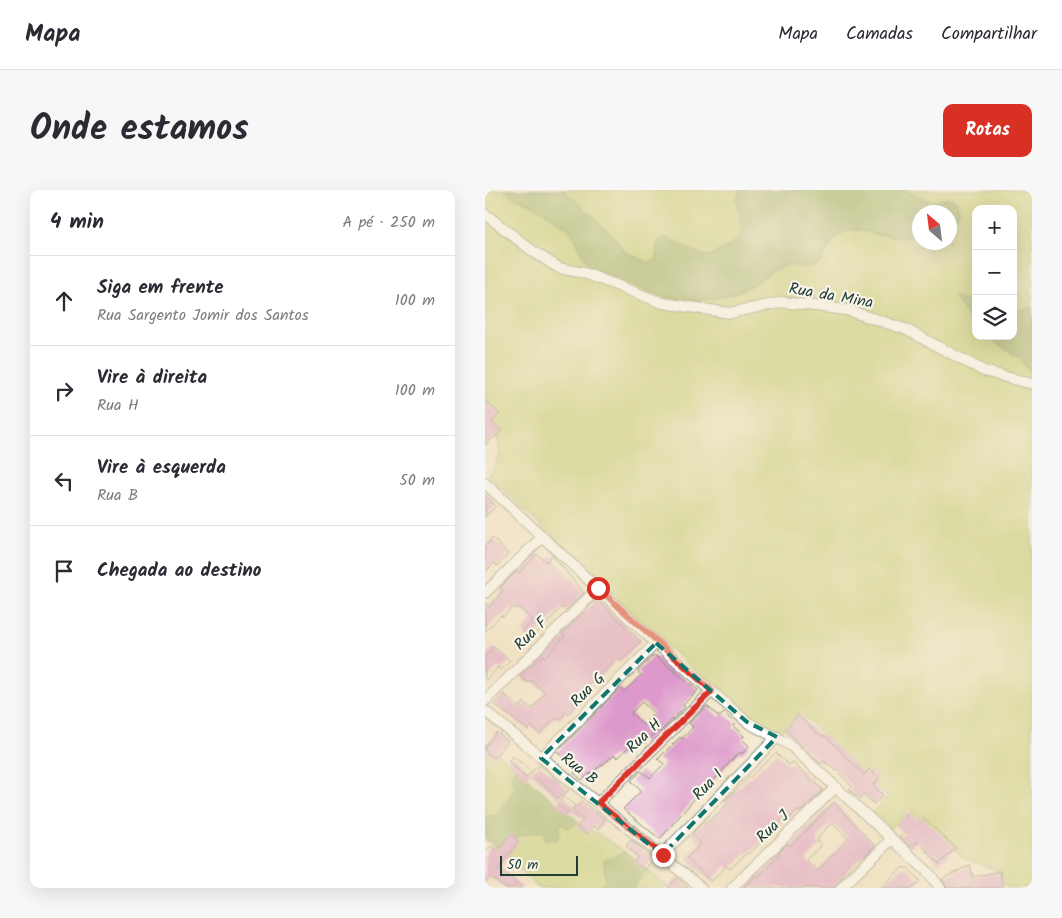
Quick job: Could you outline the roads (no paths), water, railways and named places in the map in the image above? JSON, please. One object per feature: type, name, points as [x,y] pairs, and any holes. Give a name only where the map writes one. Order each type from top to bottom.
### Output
[{"type":"street","name":"Rua da Mina","points":[[485,214],[534,252],[559,268],[583,273],[663,303],[730,313],[783,302],[847,310],[905,329],[984,371],[1032,384]]},
{"type":"street","points":[[485,483],[657,643],[752,726],[777,737],[790,746],[929,873],[940,888]]},
{"type":"street","points":[[485,593],[542,537]]},
{"type":"street","name":"Rua F","points":[[485,701],[598,588]]},
{"type":"street","name":"Rua G","points":[[541,758],[657,643]]},
{"type":"street","name":"Rua H","points":[[598,803],[712,691]]},
{"type":"street","name":"Rua B","points":[[485,711],[701,888]]},
{"type":"street","name":"Rua I","points":[[663,855],[777,737]]},
{"type":"street","name":"Rua J","points":[[732,888],[835,788]]},
{"type":"street","points":[[841,888],[891,840]]}]
